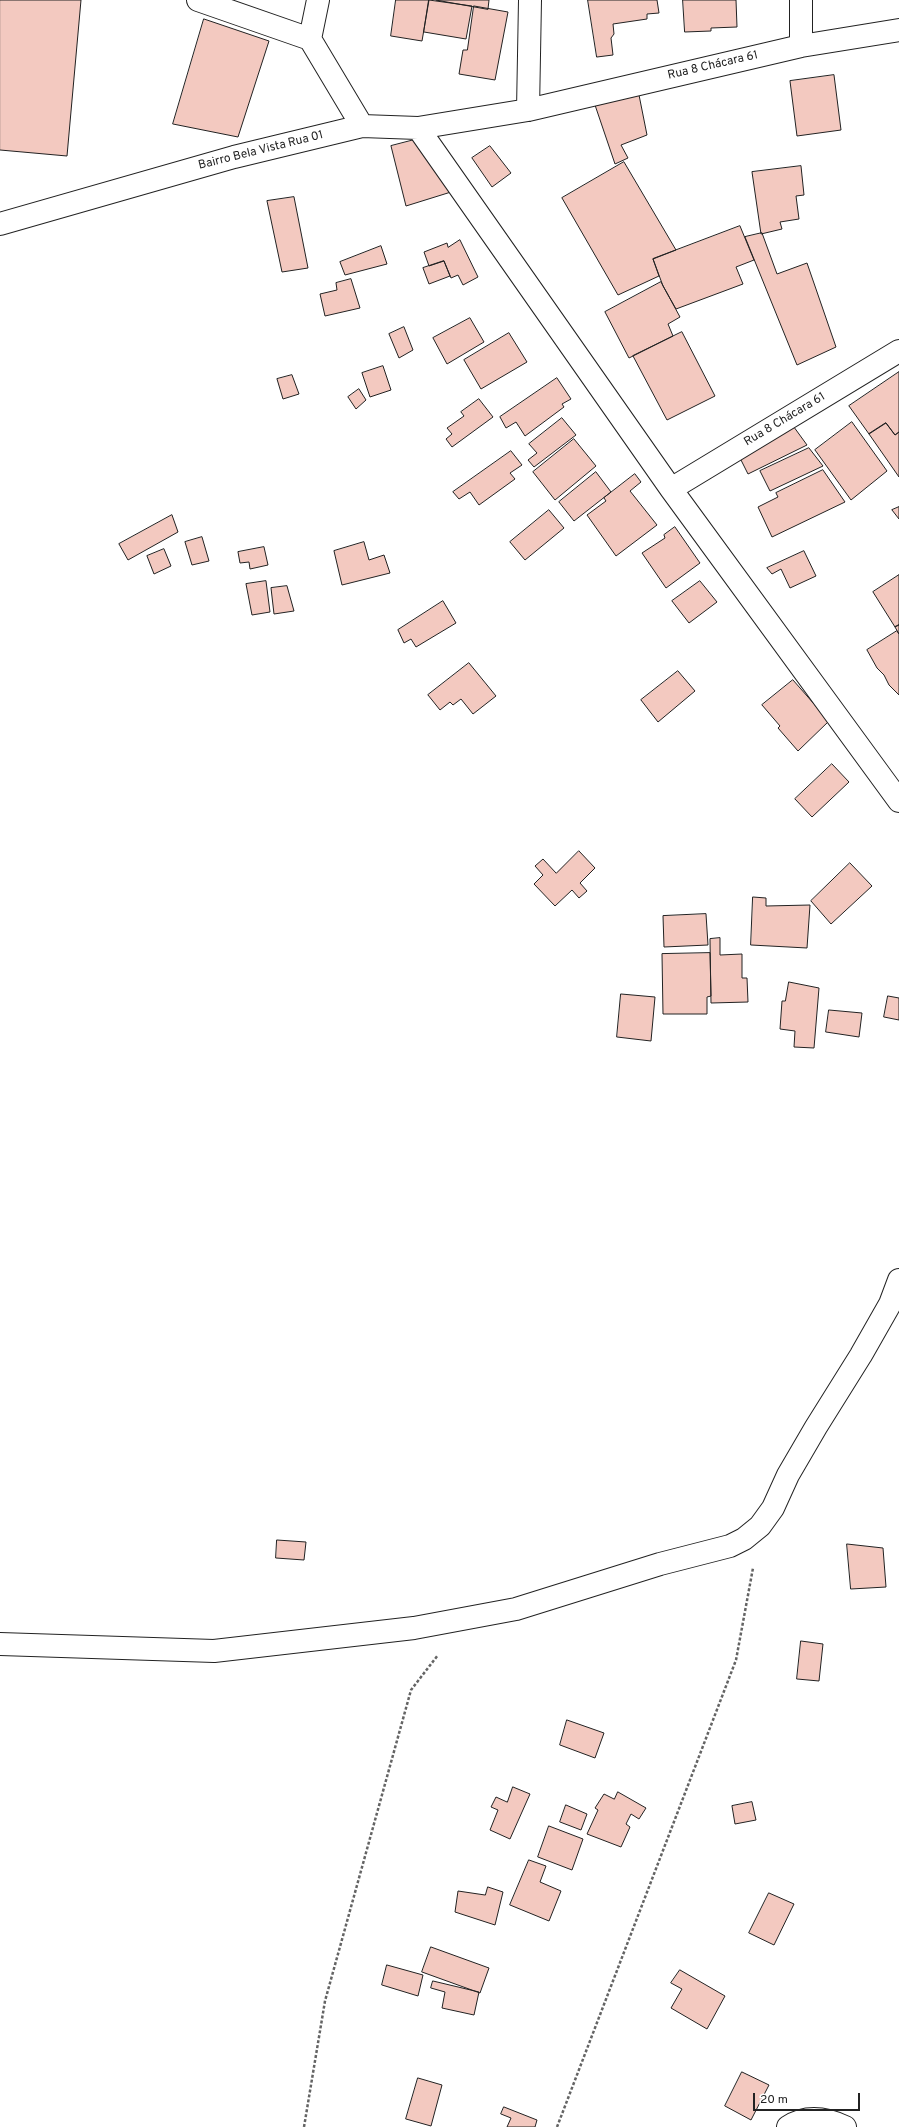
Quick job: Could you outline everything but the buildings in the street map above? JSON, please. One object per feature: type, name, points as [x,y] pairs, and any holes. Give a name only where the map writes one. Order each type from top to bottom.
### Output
[{"type":"street","points":[[198,0],[310,39],[362,126]]},
{"type":"street","points":[[310,39],[318,0]]},
{"type":"street","points":[[528,110],[530,0]]},
{"type":"street","points":[[801,0],[802,46]]},
{"type":"street","name":"Rua 8 Chácara 61","points":[[528,110],[802,46],[899,30]]},
{"type":"street","name":"Bairro Bela Vista Rua 01","points":[[0,224],[234,157],[362,126],[418,128],[528,110]]},
{"type":"street","points":[[418,128],[671,490],[899,801]]},
{"type":"street","name":"Rua 8 Chácara 61","points":[[671,490],[899,350]]},
{"type":"street","points":[[0,1644],[214,1651],[414,1628],[516,1609],[660,1564],[730,1546],[744,1539],[760,1526],[773,1508],[788,1475],[861,1355],[890,1304],[899,1280]]},
{"type":"street","points":[[788,2127],[795,2122],[806,2119],[822,2119],[845,2127]]},
{"type":"path","points":[[557,2127],[736,1660],[760,1526]]},
{"type":"path","points":[[304,2127],[325,2001],[411,1690],[439,1654]]}]
